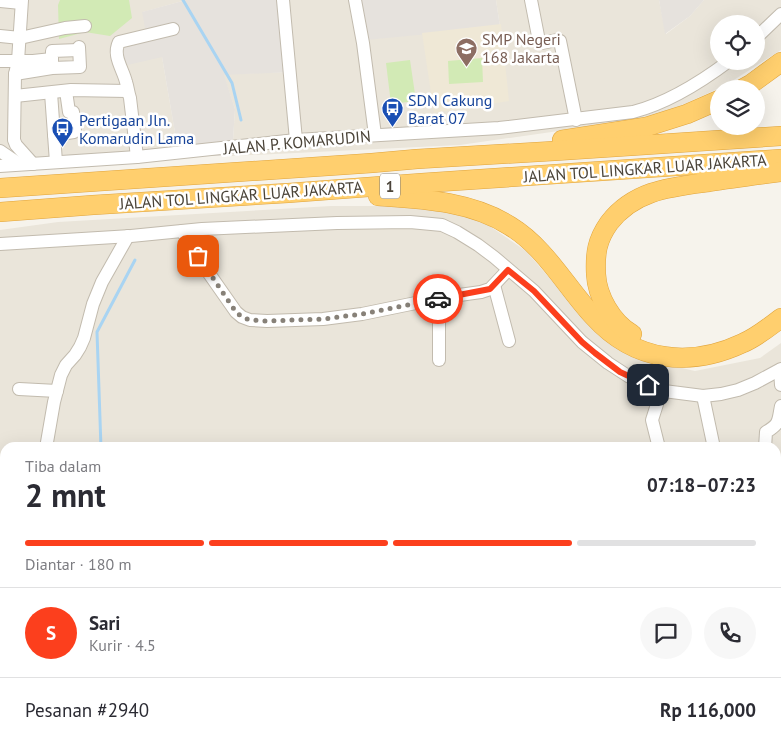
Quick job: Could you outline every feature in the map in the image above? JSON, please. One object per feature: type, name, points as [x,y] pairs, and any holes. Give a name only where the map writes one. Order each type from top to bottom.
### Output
[{"type":"highway","points":[[756,80],[781,62]]},
{"type":"highway","points":[[417,159],[646,127],[687,114],[710,104]]},
{"type":"highway","name":"JALAN TOL LINGKAR LUAR JAKARTA","points":[[0,188],[781,136]]},
{"type":"highway","name":"JALAN TOL LINGKAR LUAR JAKARTA","points":[[0,212],[288,194],[781,159]]},
{"type":"highway","points":[[781,172],[684,185],[642,196],[622,209],[605,229],[596,248],[595,263],[596,280],[601,296],[620,325],[639,338],[664,346],[692,348],[729,338],[759,322],[781,303]]},
{"type":"highway","points":[[288,194],[364,195],[428,200],[477,210],[494,217],[511,226],[538,249],[596,320],[630,346],[643,352],[687,358],[706,356],[745,343],[781,318]]},
{"type":"street","points":[[282,0],[296,140]]},
{"type":"street","points":[[355,0],[363,43],[375,135]]},
{"type":"street","points":[[531,0],[538,41],[542,43],[560,41],[576,120]]},
{"type":"street","points":[[0,1],[22,2],[16,74],[14,140],[16,145],[33,164]]},
{"type":"street","points":[[765,29],[781,14]]},
{"type":"street","points":[[0,36],[20,38],[65,28],[85,26]]},
{"type":"street","points":[[137,158],[130,98],[118,58],[117,46],[119,42],[173,29]]},
{"type":"street","points":[[0,61],[80,67],[79,48],[52,51],[52,64]]},
{"type":"street","points":[[16,74],[52,64]]},
{"type":"street","name":"JALAN P. KOMARUDIN","points":[[0,166],[137,158],[296,140],[499,128],[576,120],[649,108],[683,91],[715,70]]},
{"type":"street","points":[[15,96],[69,90],[127,91]]},
{"type":"street","points":[[54,136],[75,131],[73,112],[69,112],[69,90]]},
{"type":"street","points":[[51,93],[56,162]]},
{"type":"street","points":[[0,150],[19,164]]},
{"type":"street","points":[[0,244],[180,231],[337,223],[430,223],[442,225],[478,245],[534,291],[582,342],[628,376],[664,391],[703,396],[738,390],[780,370],[781,385]]},
{"type":"street","points":[[180,231],[236,312],[250,320],[323,319],[362,314],[481,292],[490,289],[508,270]]},
{"type":"street","points":[[47,442],[61,375],[84,338],[93,304],[102,282],[130,236]]},
{"type":"street","points":[[494,285],[509,341]]},
{"type":"street","points":[[439,299],[439,360]]},
{"type":"street","points":[[19,389],[57,391]]},
{"type":"street","points":[[658,442],[652,420],[659,398],[664,391]]},
{"type":"street","points":[[703,396],[713,442]]},
{"type":"street","points":[[765,442],[766,432],[775,427],[779,421],[781,406]]},
{"type":"shaded area","points":[[0,0],[186,0],[143,12],[162,57],[179,156],[0,172]]},
{"type":"shaded area","points":[[186,0],[281,0],[292,72],[224,75],[235,109],[232,156],[179,156],[162,57],[123,66],[118,44],[146,33],[142,12]]},
{"type":"shaded area","points":[[281,0],[359,0],[500,27],[496,0],[659,0],[666,34],[690,16],[704,0],[781,0],[781,50],[765,60],[765,15],[710,15],[710,70],[750,70],[734,80],[710,80],[710,92],[656,117],[460,145],[232,156],[235,109],[223,74],[292,72]]},
{"type":"shaded area","points":[[359,0],[496,0],[500,27],[366,40]]},
{"type":"shaded area","points":[[659,0],[704,0],[690,16],[665,34]]},
{"type":"shaded area","name":"SMP Negeri 168 Jakarta","points":[[501,24],[509,101],[434,113],[422,33]]},
{"type":"shaded area","points":[[331,206],[420,206],[472,214],[526,251],[586,320],[634,357],[695,371],[760,358],[781,343],[781,442],[0,442],[0,230],[58,222]]},
{"type":"green space","points":[[60,0],[129,0],[132,18],[110,36],[85,32],[59,39],[58,5]]},
{"type":"green space","points":[[482,58],[483,82],[449,84],[448,61]]},
{"type":"green space","points":[[410,60],[416,101],[391,104],[386,63]]},
{"type":"waterway","points":[[183,0],[232,83],[241,120]]},
{"type":"waterway","points":[[101,442],[97,332],[135,260]]},
{"type":"way so far","points":[[198,256],[236,312],[250,320],[323,319],[362,314],[438,299]]},
{"type":"place","name":"SMP Negeri 168 Jakarta","points":[[466,67]]},
{"type":"place","name":"SDN Cakung Barat 07","points":[[392,128]]},
{"type":"place","name":"Pertigaan Jln. Komarudin Lama","points":[[63,148]]},
{"type":"route","points":[[438,299],[490,289],[508,270],[534,291],[582,342],[595,353],[620,372],[648,385]]}]
